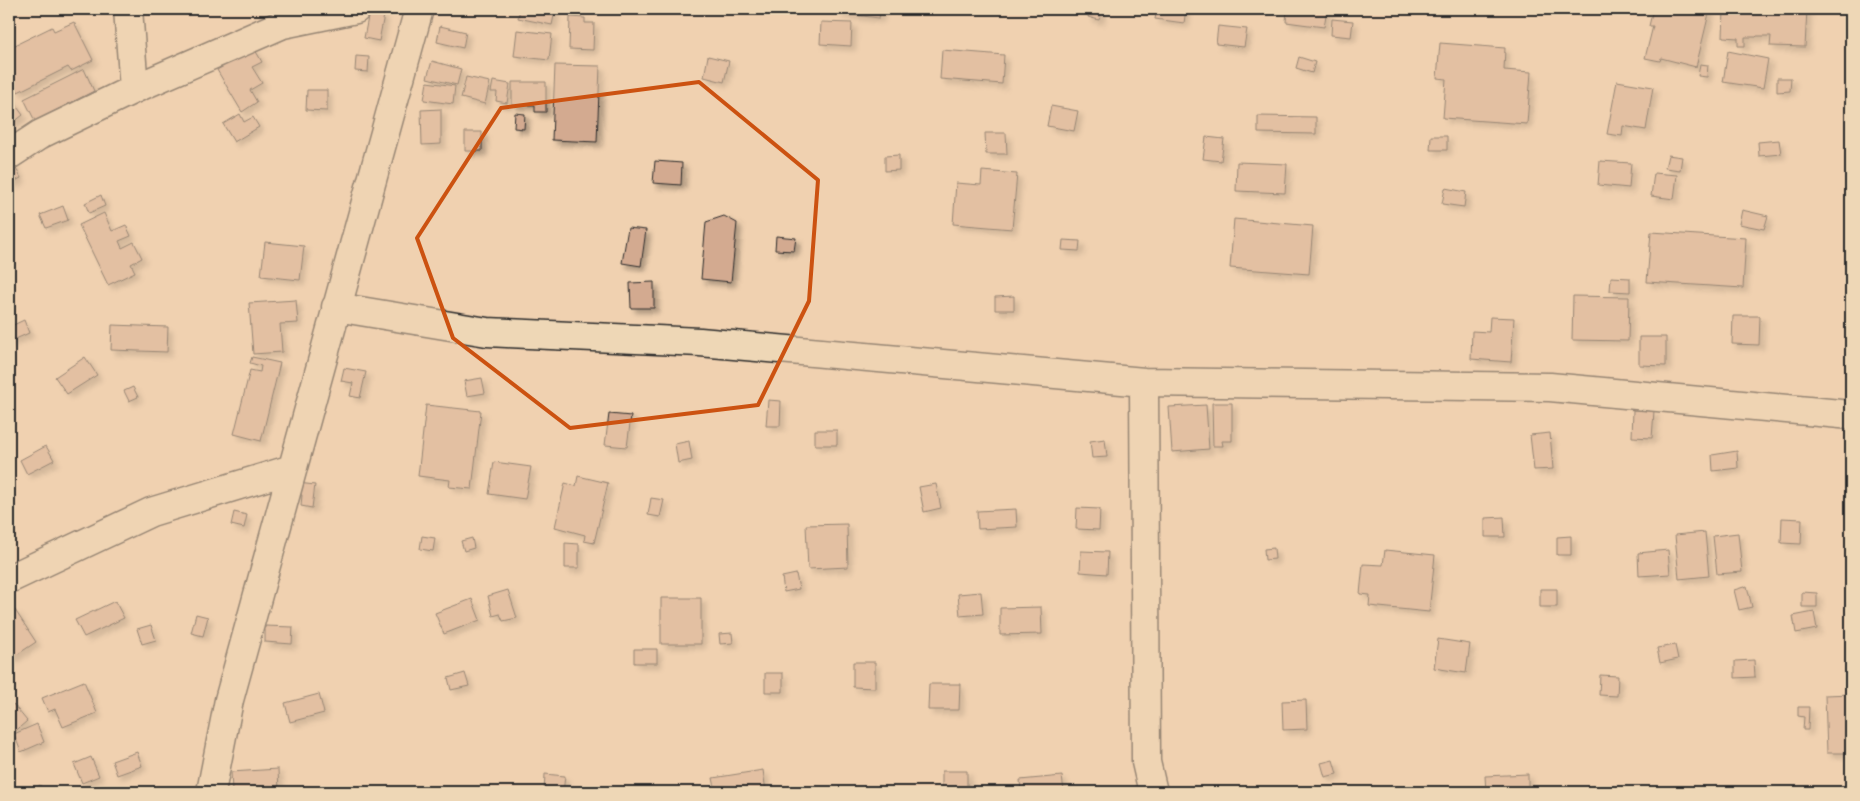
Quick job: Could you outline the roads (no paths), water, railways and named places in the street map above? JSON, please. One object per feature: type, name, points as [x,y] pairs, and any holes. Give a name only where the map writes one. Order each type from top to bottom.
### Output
[{"type":"street","points":[[128,9],[134,89]]},
{"type":"street","points":[[9,155],[41,134],[134,89],[284,24],[356,9]]},
{"type":"street","points":[[211,792],[229,700],[336,307],[420,9]]},
{"type":"street","points":[[336,307],[487,332],[700,342],[1144,382],[1550,387],[1851,414]]},
{"type":"street","points":[[1144,382],[1146,762],[1153,792]]},
{"type":"street","points":[[9,579],[151,512],[292,469]]}]
